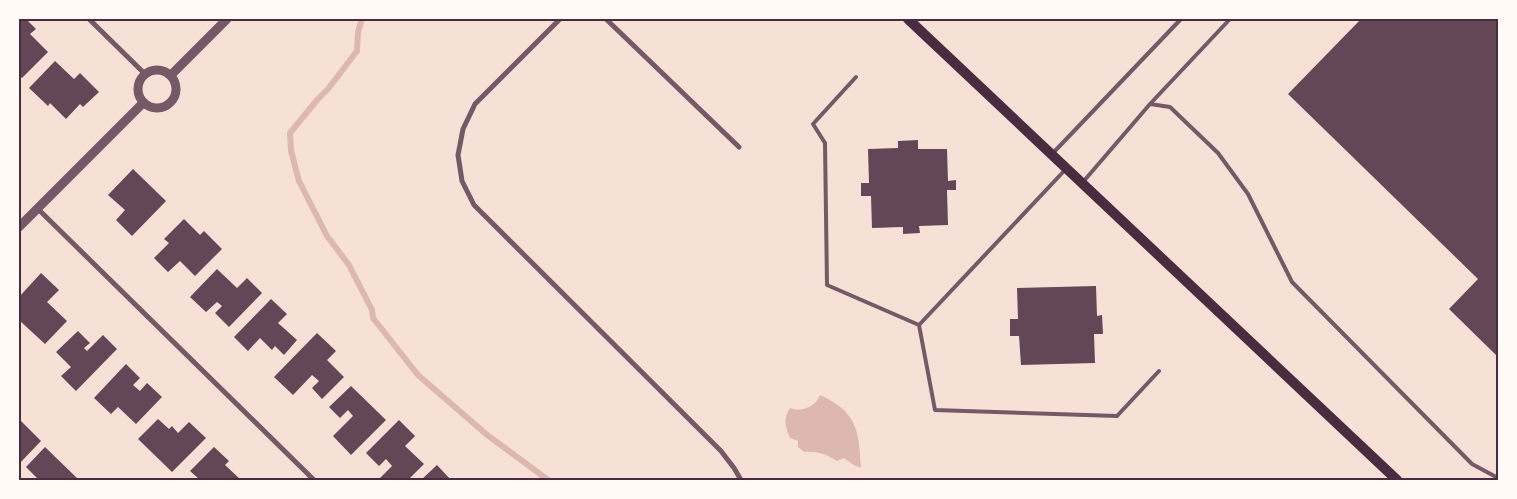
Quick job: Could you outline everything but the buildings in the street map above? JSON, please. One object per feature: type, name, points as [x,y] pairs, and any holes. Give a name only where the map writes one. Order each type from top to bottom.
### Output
[{"type":"main road","points":[[908,19],[1397,480]]},
{"type":"street","points":[[90,19],[145,74]]},
{"type":"street","points":[[171,75],[227,19]]},
{"type":"street","points":[[560,19],[475,104],[463,129],[458,155],[462,181],[474,206],[722,450],[741,480]]},
{"type":"street","points":[[606,19],[739,147]]},
{"type":"street","points":[[151,70],[166,71],[171,75],[176,82],[177,90],[171,103],[164,108],[157,109],[149,107],[144,103],[139,96],[139,80],[151,70]]},
{"type":"street","points":[[19,227],[144,103]]},
{"type":"street","points":[[37,208],[314,480]]},
{"type":"lane","points":[[1052,154],[1180,19]]},
{"type":"lane","points":[[1082,183],[1150,104],[1230,19]]},
{"type":"lane","points":[[856,77],[814,124],[825,143],[827,285],[919,325]]},
{"type":"lane","points":[[1150,104],[1170,106],[1218,153],[1248,194],[1292,282],[1472,464],[1498,478]]},
{"type":"lane","points":[[919,325],[1066,168]]},
{"type":"lane","points":[[919,325],[935,410],[1117,416],[1159,371]]},
{"type":"shaded area","points":[[820,395],[842,408],[852,420],[857,435],[861,468],[844,458],[837,461],[829,456],[804,452],[798,447],[798,441],[790,438],[787,430],[786,416],[790,408],[799,410],[808,408]]},
{"type":"waterway","points":[[362,19],[358,32],[357,51],[328,89],[290,133],[291,151],[299,181],[327,236],[349,265],[372,310],[373,318],[418,375],[486,434],[548,480]]}]
